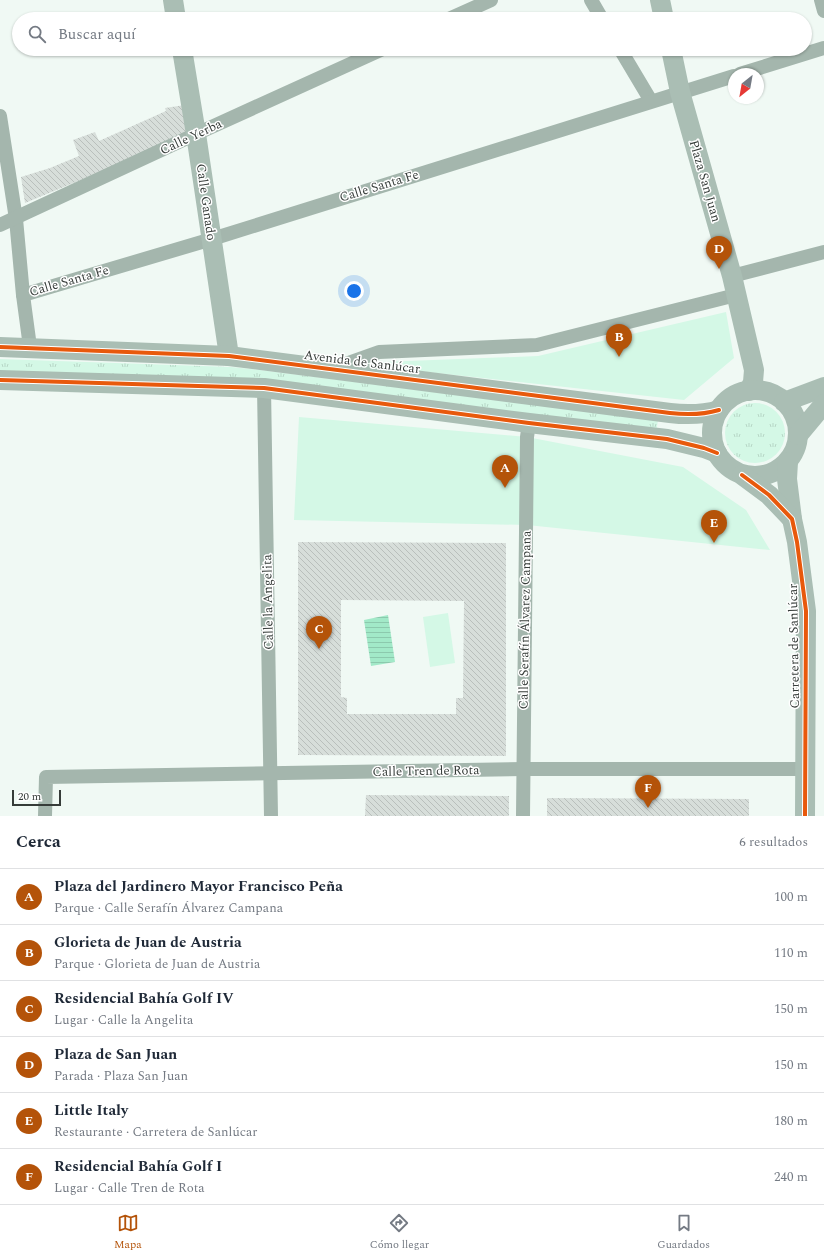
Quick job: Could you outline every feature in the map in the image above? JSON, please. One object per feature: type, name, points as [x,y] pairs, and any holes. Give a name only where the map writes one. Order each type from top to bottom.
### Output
[{"type":"main road","points":[[173,0],[175,12]]},
{"type":"main road","points":[[660,0],[663,12]]},
{"type":"main road","name":"Calle Ganado","points":[[183,56],[229,356]]},
{"type":"main road","name":"Plaza San Juan","points":[[672,56],[679,89],[732,276],[754,370],[753,382],[749,391]]},
{"type":"main road","name":"Avenida de Sanlúcar","points":[[0,347],[229,356],[333,368],[688,415],[709,413],[719,410]]},
{"type":"main road","points":[[0,380],[264,388],[530,424],[668,439],[704,448],[717,453]]},
{"type":"main road","points":[[784,402],[824,387]]},
{"type":"main road","points":[[742,475],[766,475],[778,470],[788,462],[796,447],[798,435],[794,415],[784,402],[769,393],[758,390],[741,393],[730,398],[719,410],[713,422],[712,434],[714,445],[717,453],[726,465],[769,495],[792,519]]},
{"type":"main road","points":[[798,435],[824,404]]},
{"type":"main road","name":"Carretera de Sanlúcar","points":[[788,462],[787,479],[806,611],[805,816]]},
{"type":"street","points":[[464,12],[491,0]]},
{"type":"street","points":[[591,0],[598,12]]},
{"type":"street","points":[[821,0],[824,11]]},
{"type":"street","points":[[812,52],[824,48]]},
{"type":"street","name":"Calle Yerba","points":[[0,225],[16,219],[196,134],[368,56]]},
{"type":"street","points":[[624,56],[651,101]]},
{"type":"street","points":[[759,68],[798,56]]},
{"type":"street","name":"Calle Santa Fe","points":[[23,295],[212,239],[651,101],[679,89],[728,77]]},
{"type":"street","points":[[0,116],[16,219],[23,295],[30,347]]},
{"type":"street","points":[[732,276],[824,252]]},
{"type":"street","points":[[333,368],[379,352],[537,346],[736,295]]},
{"type":"street","name":"Calle la Angelita","points":[[264,388],[271,816]]},
{"type":"street","name":"Calle Serafín Álvarez Campana","points":[[523,816],[528,437],[530,424]]},
{"type":"street","name":"Calle Tren de Rota","points":[[45,816],[46,777],[524,769],[805,769]]},
{"type":"green space","points":[[726,312],[734,358],[684,400],[372,366],[382,362],[538,356]]},
{"type":"green space","points":[[0,359],[231,367],[658,420],[656,433],[0,372]]},
{"type":"green space","points":[[749,403],[761,403],[772,408],[780,416],[785,427],[783,445],[772,458],[761,463],[749,463],[738,458],[730,450],[725,439],[725,427],[730,416],[738,408]]},
{"type":"green space","points":[[299,417],[527,437],[683,467],[746,510],[770,550],[527,525],[294,520]]},
{"type":"green space","points":[[448,613],[455,663],[430,667],[423,617]]},
{"type":"shaded area","points":[[388,615],[395,662],[371,666],[364,620]]},
{"type":"building","points":[[185,105],[188,132],[88,177],[25,203],[21,177],[50,168],[79,156],[73,140],[95,132],[99,141],[166,111],[165,108]]},
{"type":"building","points":[[298,542],[506,543],[506,756],[298,755]],"holes":[[[341,600],[464,601],[463,698],[456,698],[456,714],[347,714],[347,698],[341,697]]]},
{"type":"building","points":[[366,795],[509,796],[509,816],[365,816]]},
{"type":"building","points":[[547,798],[749,799],[749,816],[547,816]]},
{"type":"cycle path","points":[[0,347],[229,356],[670,413],[694,414],[719,410]]},
{"type":"cycle path","points":[[0,380],[264,388],[529,423],[667,439],[704,448],[717,453]]},
{"type":"cycle path","points":[[742,475],[769,495],[792,519],[797,542],[806,611],[805,816]]},
{"type":"place","name":"Plaza de San Juan","points":[[719,269]]},
{"type":"place","name":"Glorieta de Juan de Austria","points":[[619,357]]},
{"type":"place","name":"Plaza del Jardinero Mayor Francisco Peña","points":[[505,488]]},
{"type":"place","name":"Little Italy","points":[[714,543]]},
{"type":"place","name":"Residencial Bahía Golf IV","points":[[319,649]]},
{"type":"place","name":"Residencial Bahía Golf I","points":[[648,808]]}]
